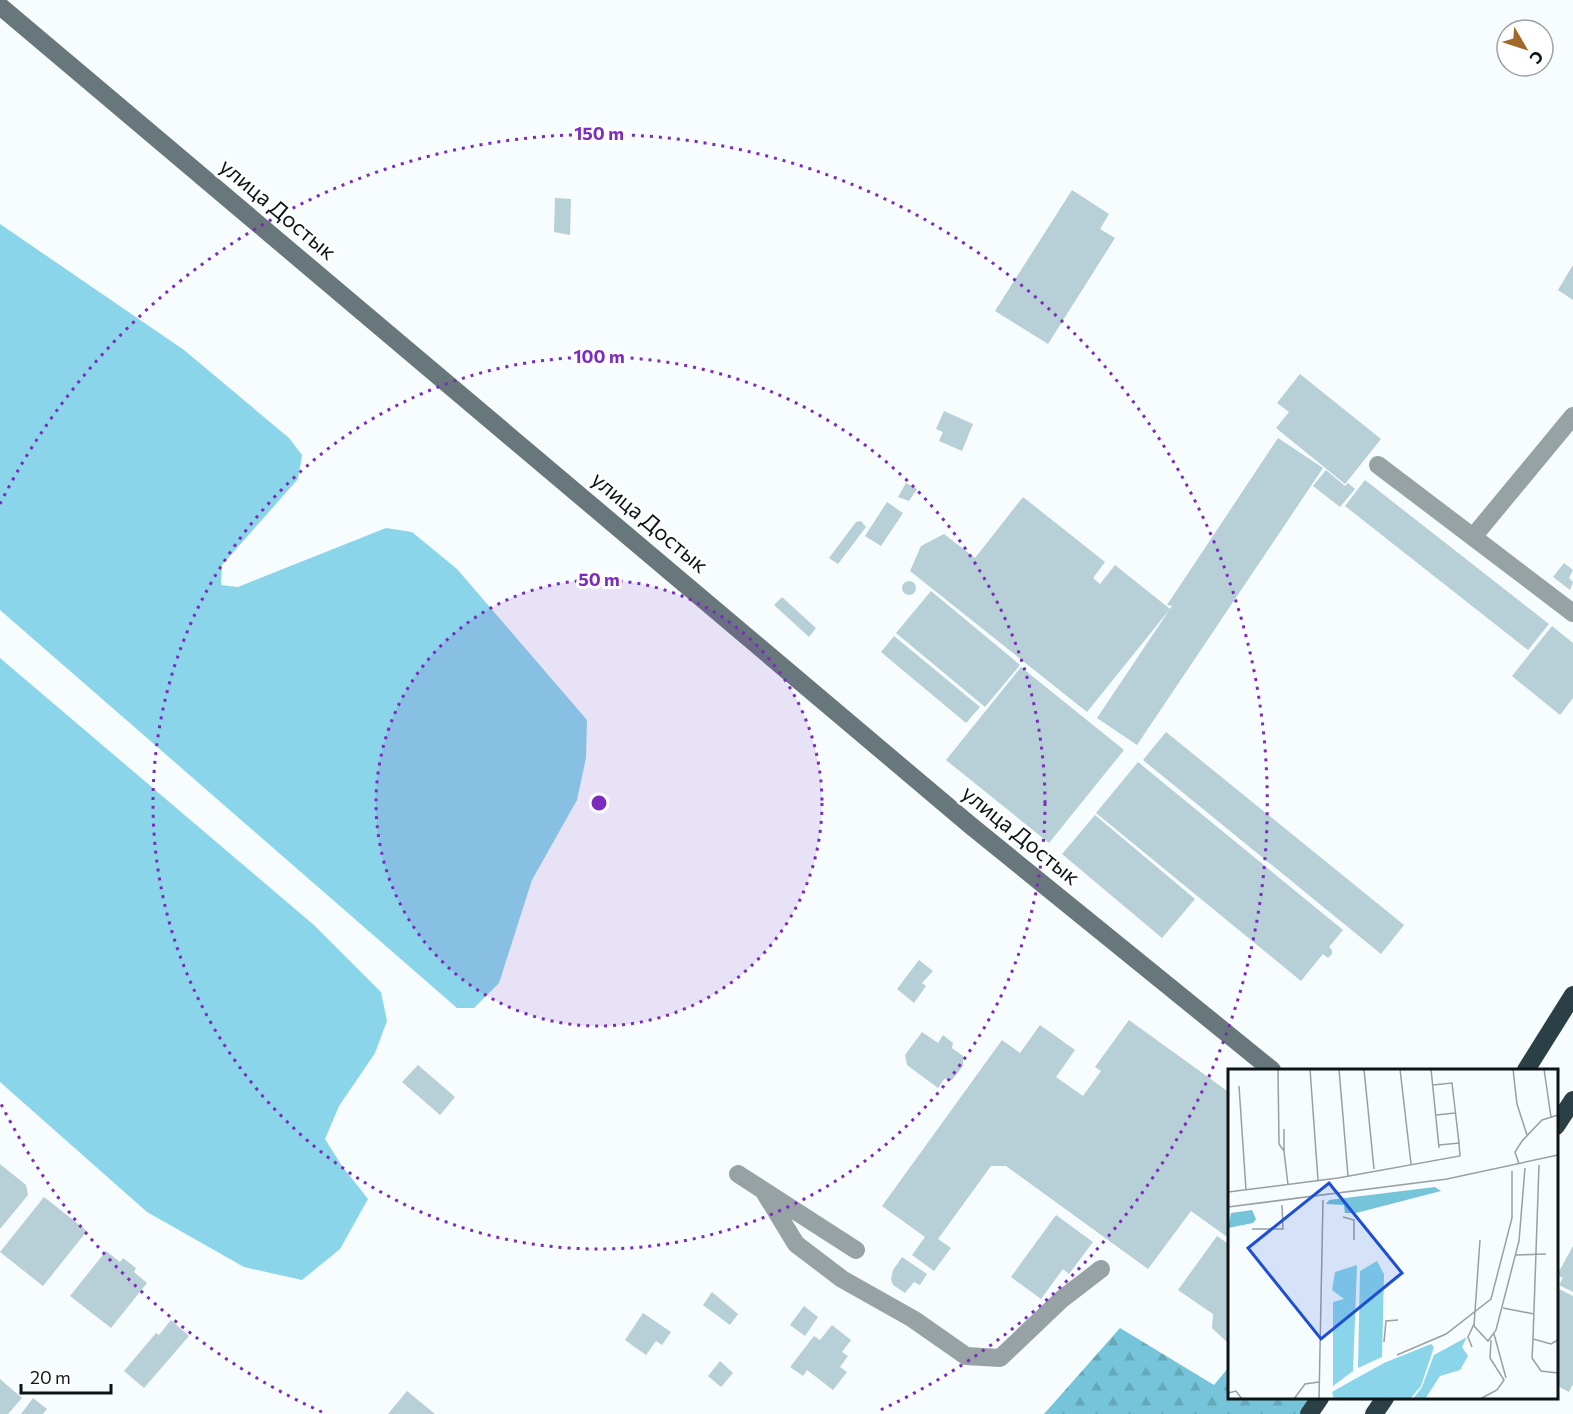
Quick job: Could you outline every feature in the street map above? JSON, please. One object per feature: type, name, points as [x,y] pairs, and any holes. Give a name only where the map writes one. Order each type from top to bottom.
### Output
[{"type":"highway","points":[[1527,1069],[1573,995]]},
{"type":"highway","points":[[1558,1124],[1573,1100]]},
{"type":"highway","points":[[1309,1414],[1319,1399]]},
{"type":"highway","points":[[1374,1414],[1384,1399]]},
{"type":"main road","name":"улица Достык","points":[[0,6],[970,825],[1270,1069]]},
{"type":"street","points":[[1473,537],[1573,416]]},
{"type":"street","points":[[1378,465],[1573,613]]},
{"type":"street","points":[[738,1174],[856,1250]]},
{"type":"street","points":[[763,1190],[796,1244],[842,1279],[914,1319],[966,1356],[1000,1358],[1062,1299],[1101,1269]]},
{"type":"shaded area","points":[[0,224],[184,350],[289,438],[302,455],[298,479],[222,565],[221,585],[238,587],[386,528],[412,532],[457,569],[587,720],[586,758],[577,800],[532,880],[499,983],[474,1008],[457,1008],[0,610]]},
{"type":"shaded area","points":[[0,658],[315,926],[381,992],[387,1021],[375,1053],[339,1106],[325,1139],[342,1166],[368,1199],[340,1249],[302,1280],[244,1267],[147,1212],[0,1082]]},
{"type":"green space","points":[[1120,1328],[1214,1385],[1228,1368],[1228,1399],[1311,1399],[1301,1414],[1044,1414]]},
{"type":"building","points":[[1072,190],[1109,214],[1100,229],[1115,238],[1048,344],[995,311]]},
{"type":"building","points":[[555,198],[571,199],[570,235],[554,232]]},
{"type":"building","points":[[1573,265],[1573,300],[1558,290]]},
{"type":"building","points":[[1300,374],[1381,439],[1345,484],[1276,428],[1289,412],[1277,403]]},
{"type":"building","points":[[944,411],[973,424],[962,451],[939,441],[943,432],[936,429]]},
{"type":"building","points":[[1278,438],[1323,468],[1137,745],[1097,718],[1172,606],[1167,605]]},
{"type":"building","points":[[1326,470],[1345,486],[1348,483],[1355,489],[1340,507],[1313,486]]},
{"type":"building","points":[[1365,480],[1549,624],[1528,650],[1345,506]]},
{"type":"building","points":[[906,483],[917,489],[909,501],[898,497]]},
{"type":"building","points":[[1023,497],[1105,562],[1093,578],[1100,584],[1115,565],[1170,609],[1087,712],[910,571],[921,546],[944,534],[975,558]]},
{"type":"building","points":[[887,502],[903,513],[881,546],[865,536]]},
{"type":"building","points":[[861,521],[866,527],[838,564],[829,558],[856,522]]},
{"type":"building","points":[[1564,563],[1573,570],[1569,578],[1573,582],[1570,590],[1553,577]]},
{"type":"building","points":[[909,581],[914,583],[916,588],[914,593],[909,595],[904,593],[902,588],[904,583]]},
{"type":"building","points":[[931,591],[1020,665],[985,707],[896,633]]},
{"type":"building","points":[[782,597],[816,628],[809,637],[774,605]]},
{"type":"building","points":[[1552,626],[1573,643],[1573,698],[1560,715],[1512,676]]},
{"type":"building","points":[[894,636],[980,707],[966,723],[881,652]]},
{"type":"building","points":[[1021,667],[1124,750],[1049,843],[946,760]]},
{"type":"building","points":[[1166,732],[1404,925],[1381,954],[1143,760]]},
{"type":"building","points":[[1138,762],[1343,930],[1329,947],[1332,954],[1328,958],[1323,954],[1301,981],[1096,813]]},
{"type":"building","points":[[1095,815],[1195,899],[1162,938],[1062,854]]},
{"type":"building","points":[[919,960],[933,971],[922,983],[926,986],[914,1003],[897,989]]},
{"type":"building","points":[[1129,1020],[1228,1092],[1228,1238],[1191,1211],[1148,1269],[1006,1166],[991,1166],[938,1239],[951,1248],[934,1271],[912,1255],[925,1237],[882,1206],[1002,1040],[1020,1053],[1040,1025],[1075,1050],[1056,1077],[1083,1096],[1101,1071],[1095,1067]]},
{"type":"building","points":[[922,1032],[938,1043],[943,1035],[953,1043],[952,1048],[963,1056],[963,1066],[952,1080],[944,1079],[938,1088],[907,1065],[905,1055]]},
{"type":"building","points":[[418,1065],[455,1097],[440,1115],[402,1082]]},
{"type":"building","points":[[0,1164],[26,1185],[28,1195],[0,1229]]},
{"type":"building","points":[[44,1197],[87,1231],[43,1286],[0,1252]]},
{"type":"building","points":[[1056,1215],[1093,1242],[1069,1274],[1063,1269],[1041,1299],[1011,1277]]},
{"type":"building","points":[[1217,1236],[1228,1244],[1228,1343],[1212,1328],[1213,1314],[1178,1290]]},
{"type":"building","points":[[1573,1246],[1573,1292],[1559,1285],[1563,1278],[1558,1273]]},
{"type":"building","points":[[106,1251],[120,1262],[123,1258],[136,1268],[134,1272],[147,1283],[111,1328],[70,1296]]},
{"type":"building","points":[[902,1257],[927,1274],[920,1285],[914,1282],[905,1293],[893,1285],[891,1279],[893,1270]]},
{"type":"building","points":[[1559,1289],[1573,1296],[1573,1384],[1569,1392],[1558,1386]]},
{"type":"building","points":[[712,1292],[738,1314],[730,1325],[703,1305]]},
{"type":"building","points":[[804,1306],[818,1317],[805,1336],[790,1325]]},
{"type":"building","points":[[643,1313],[671,1332],[662,1345],[656,1341],[646,1355],[625,1340]]},
{"type":"building","points":[[171,1320],[189,1336],[144,1388],[124,1371],[156,1333],[159,1335]]},
{"type":"building","points":[[832,1325],[851,1340],[842,1352],[848,1356],[840,1367],[847,1372],[833,1390],[807,1370],[803,1376],[790,1367],[814,1336],[820,1340]]},
{"type":"building","points":[[720,1361],[733,1373],[721,1387],[708,1376]]},
{"type":"building","points":[[0,1379],[22,1398],[8,1414],[0,1414]]},
{"type":"building","points":[[407,1391],[435,1414],[388,1414]]},
{"type":"building","points":[[33,1398],[47,1409],[43,1414],[21,1414]]}]
